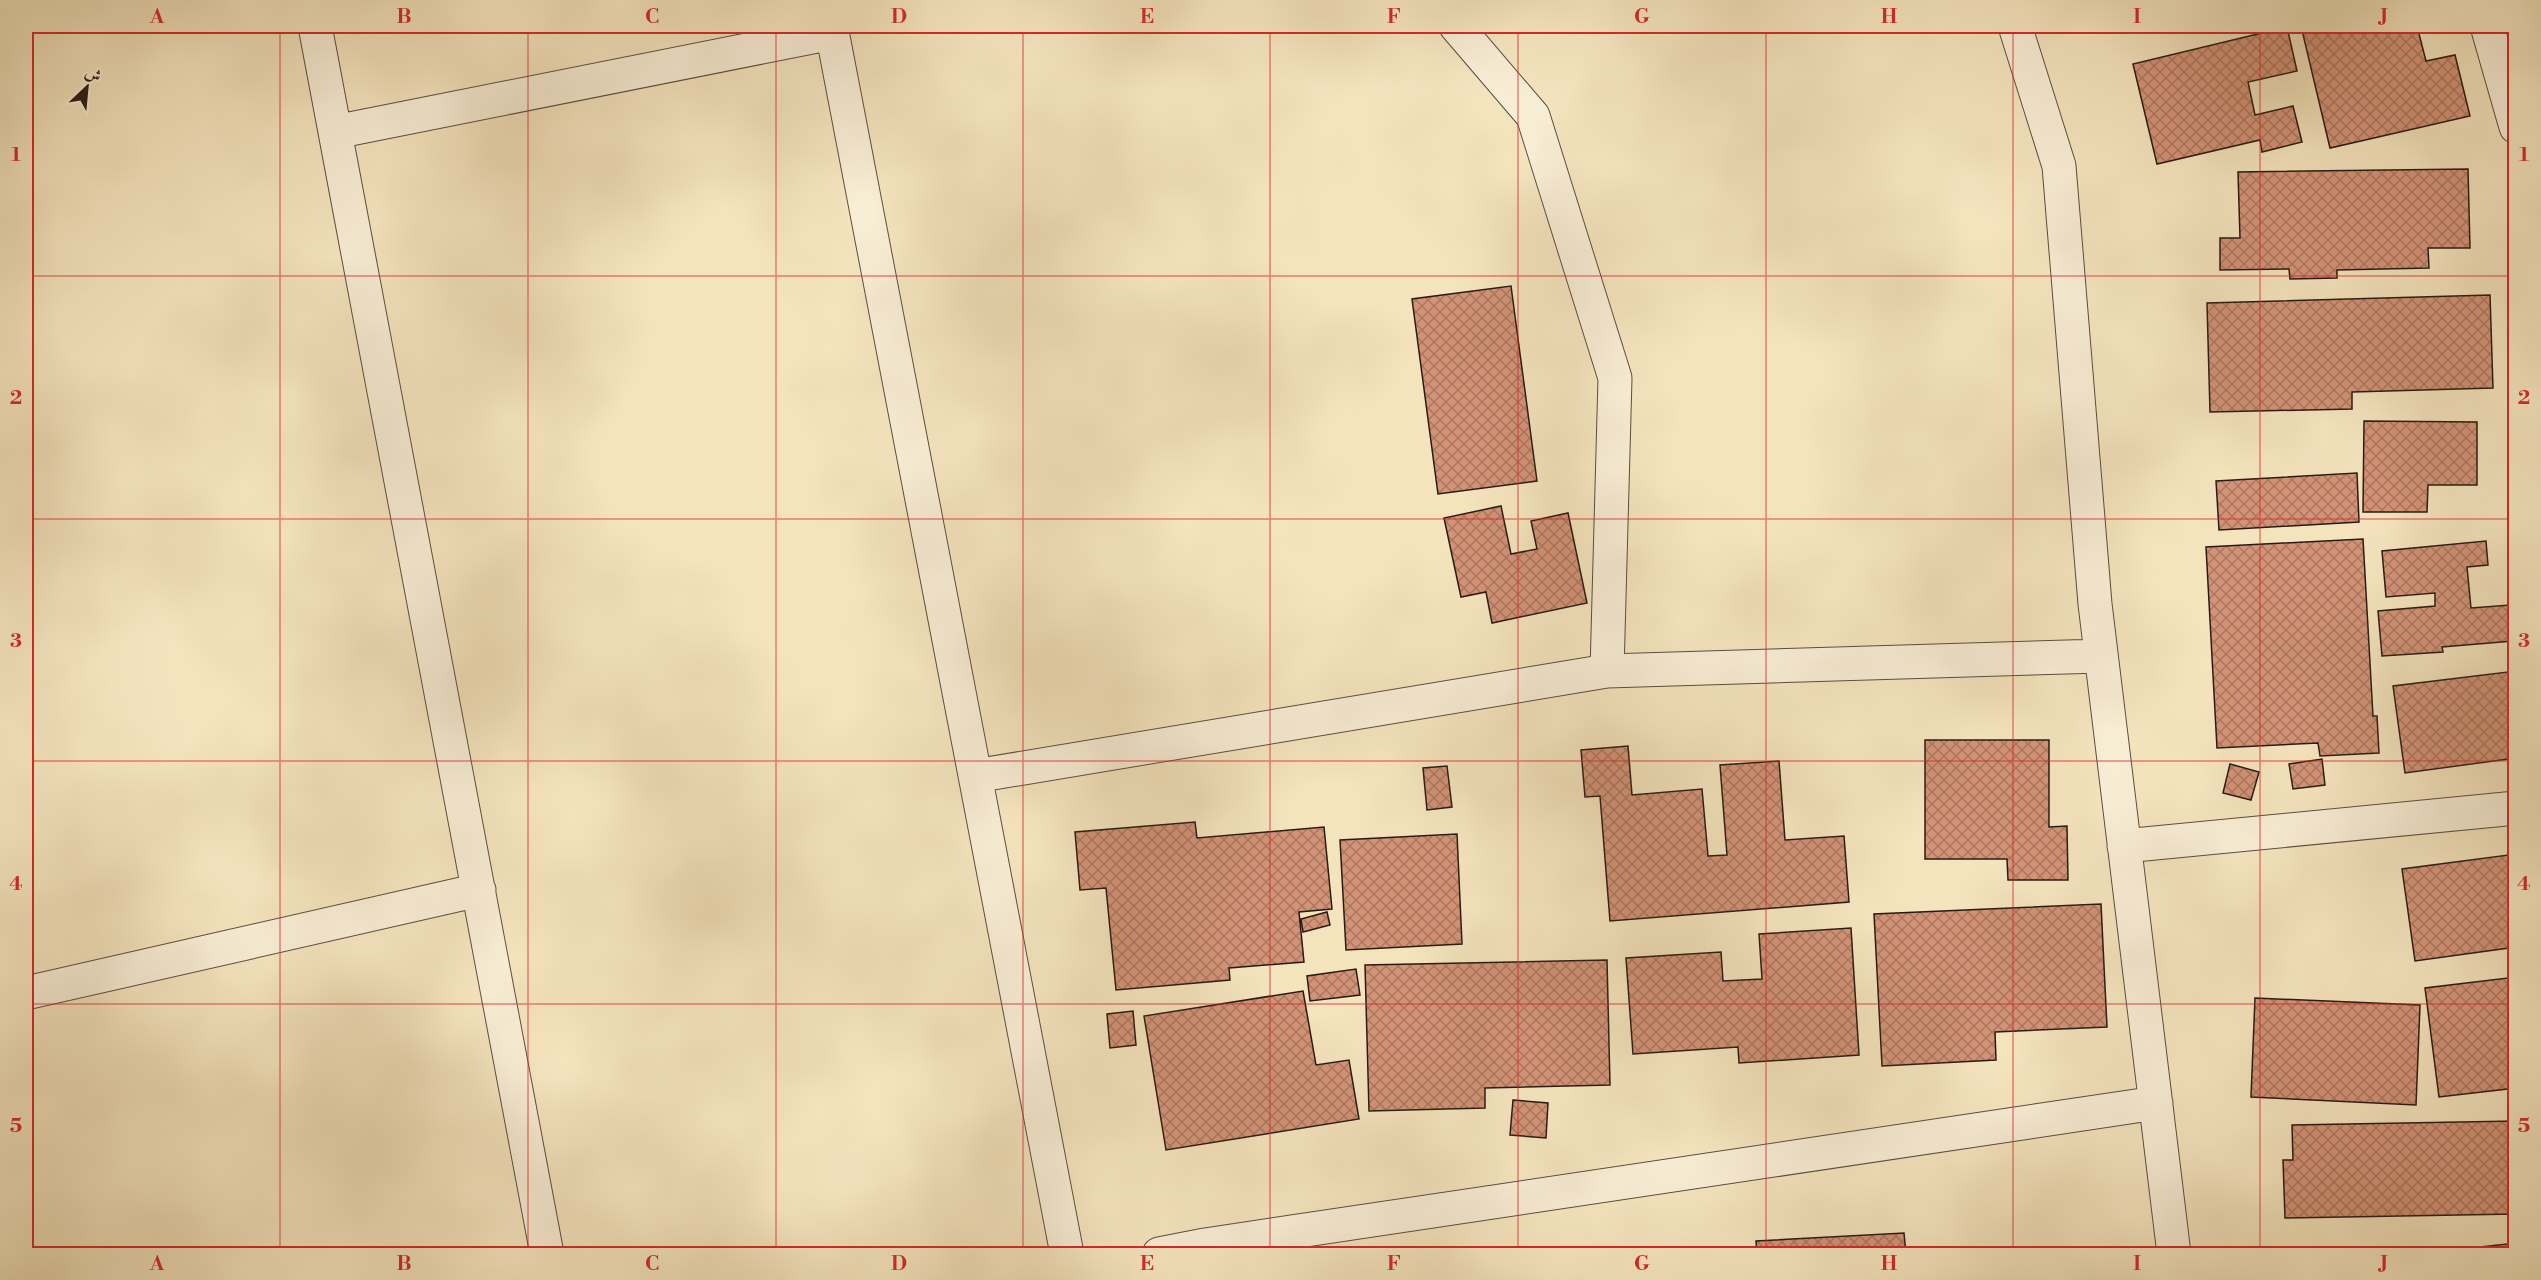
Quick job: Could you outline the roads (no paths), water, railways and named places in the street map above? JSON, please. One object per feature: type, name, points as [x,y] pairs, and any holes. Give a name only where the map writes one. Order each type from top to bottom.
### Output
[{"type":"street","points":[[315,26],[547,1254]]},
{"type":"street","points":[[1456,26],[1533,116],[1616,378],[1607,671]]},
{"type":"street","points":[[2015,26],[2059,166],[2101,656],[2174,1254]]},
{"type":"street","points":[[2487,26],[2516,128]]},
{"type":"street","points":[[335,132],[832,29],[1067,1254]]},
{"type":"street","points":[[975,776],[1607,671],[2101,656]]},
{"type":"street","points":[[2124,846],[2516,808]]},
{"type":"street","points":[[26,993],[478,890]]},
{"type":"street","points":[[1159,1254],[1206,1250],[2156,1102]]}]
